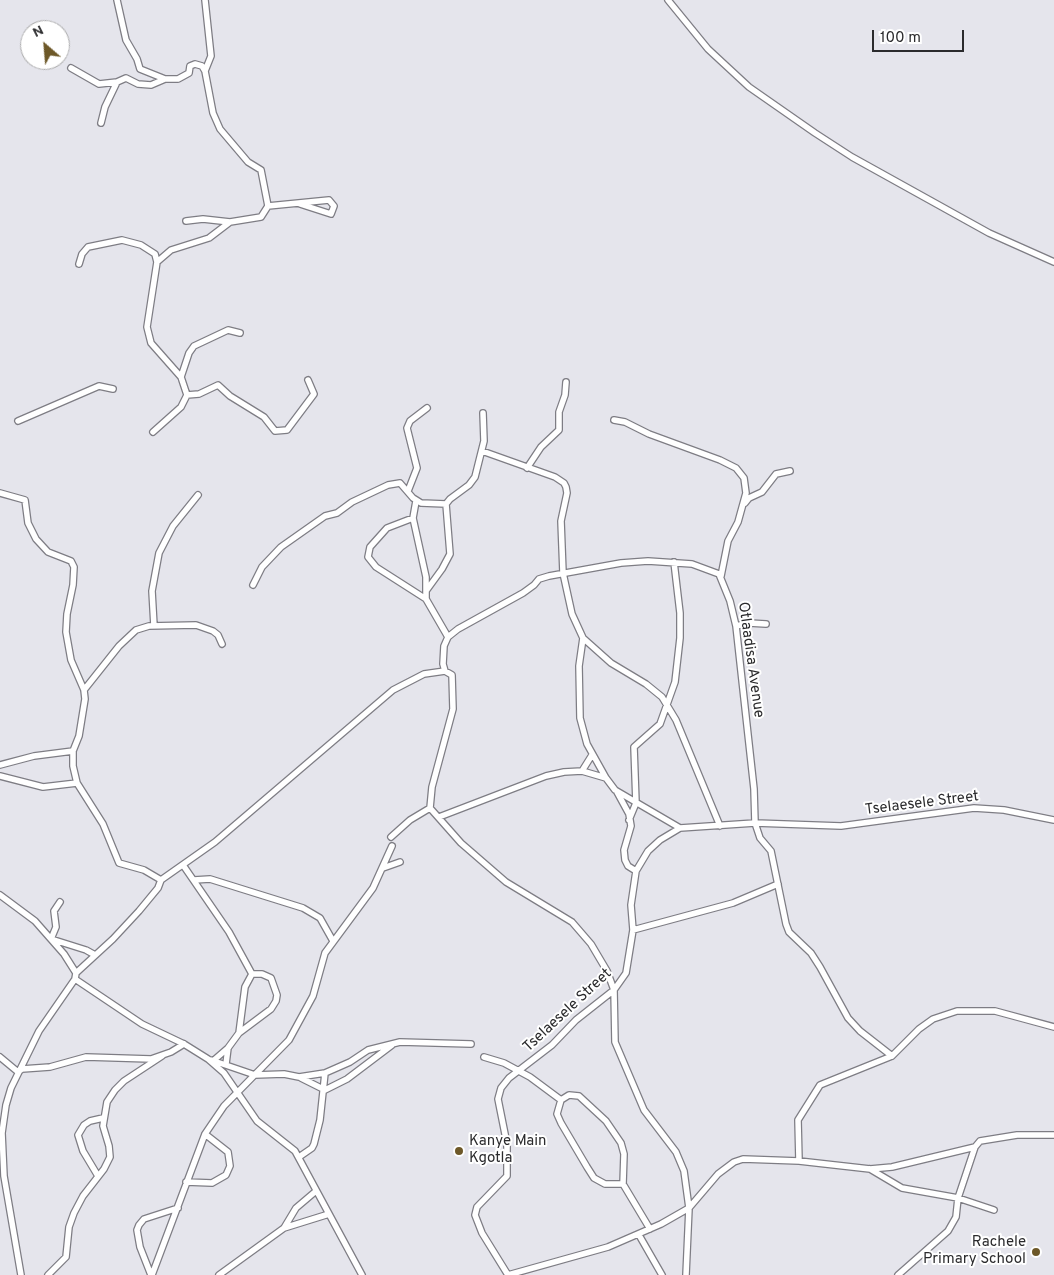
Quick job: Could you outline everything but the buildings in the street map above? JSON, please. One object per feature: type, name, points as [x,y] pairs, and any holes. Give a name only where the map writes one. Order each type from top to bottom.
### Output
[{"type":"street","points":[[117,0],[126,40],[137,59],[140,69],[165,79],[178,79],[188,73],[190,66],[196,64],[202,66],[205,71],[213,113],[220,129],[248,162],[261,170],[268,206],[262,216],[230,222],[203,219],[186,220]]},
{"type":"street","points":[[205,0],[211,56],[205,71]]},
{"type":"street","points":[[668,0],[708,49],[749,87],[815,133],[852,157],[989,233],[1054,262]]},
{"type":"street","points":[[71,68],[99,84],[117,82],[126,78],[138,84],[151,85],[165,79]]},
{"type":"street","points":[[101,124],[105,107],[117,82]]},
{"type":"street","points":[[268,206],[300,204],[310,200],[329,200],[334,206],[331,214],[300,204]]},
{"type":"street","points":[[157,262],[172,250],[209,238],[230,222]]},
{"type":"street","points":[[79,264],[82,254],[88,247],[122,240],[141,245],[154,254],[157,262],[147,327],[151,343],[181,377],[187,395],[182,408],[153,432]]},
{"type":"street","points":[[181,377],[189,353],[194,346],[228,330],[240,333]]},
{"type":"street","points":[[187,395],[199,394],[218,385],[264,417],[275,431],[286,430],[314,394],[308,380]]},
{"type":"street","points":[[527,468],[541,447],[559,430],[559,412],[565,395],[566,382]]},
{"type":"street","points":[[18,421],[99,386],[112,389]]},
{"type":"street","points":[[408,491],[417,468],[409,442],[408,422],[427,408]]},
{"type":"street","points":[[426,591],[450,554],[446,504],[469,485],[475,476],[482,451],[483,413]]},
{"type":"street","points":[[445,671],[443,656],[448,637],[458,629],[523,593],[539,579],[621,562],[692,564],[721,576],[728,541],[744,504],[747,485],[744,478],[736,468],[686,446],[669,442],[625,422],[614,420]]},
{"type":"street","points":[[482,451],[560,480],[566,487],[567,493],[560,521],[563,573],[572,614],[583,638],[611,663],[646,684],[667,704],[720,826]]},
{"type":"street","points":[[744,504],[749,498],[762,492],[776,474],[790,471]]},
{"type":"street","points":[[253,585],[262,567],[281,547],[326,516],[337,513],[352,502],[388,485],[400,483],[416,501],[430,504],[446,504]]},
{"type":"street","points":[[0,493],[25,500],[28,524],[36,539],[48,552],[71,562],[74,567],[66,632],[71,660],[84,690],[83,718],[73,752],[73,766],[77,783],[103,824],[119,863],[144,870],[161,880]]},
{"type":"street","points":[[154,626],[152,591],[159,552],[173,526],[198,495]]},
{"type":"street","points":[[416,501],[413,518],[426,577],[426,599]]},
{"type":"street","points":[[413,518],[387,528],[370,547],[368,557],[376,568],[426,599],[448,637]]},
{"type":"street","points":[[630,820],[636,802],[634,747],[660,724],[675,682],[680,638],[680,613],[674,562]]},
{"type":"street","name":"Otlaadisa Avenue","points":[[721,576],[736,626],[754,789],[755,823],[760,838],[771,851],[789,932],[811,953],[848,1018],[860,1031],[892,1056]]},
{"type":"street","points":[[736,626],[749,623],[766,624]]},
{"type":"street","points":[[84,690],[132,633],[154,626],[206,627],[218,636],[222,644]]},
{"type":"street","points":[[583,638],[579,666],[579,700],[582,731],[592,756],[616,790],[630,820],[631,826],[624,850],[625,860],[628,866],[636,871]]},
{"type":"street","points":[[21,1275],[4,1176],[2,1145],[6,1105],[18,1072],[39,1031],[75,976],[139,911],[158,888],[161,880],[215,842],[393,690],[424,674],[445,671],[452,674],[454,709],[432,787],[430,808]]},
{"type":"street","points":[[0,765],[34,756],[73,752]]},
{"type":"street","points":[[582,771],[592,756]]},
{"type":"street","points":[[439,817],[546,776],[582,771],[606,778]]},
{"type":"street","points":[[0,776],[43,787],[77,783]]},
{"type":"street","points":[[616,790],[680,828]]},
{"type":"street","points":[[430,808],[461,843],[506,882],[560,914],[582,932],[607,971],[614,990],[613,1032],[615,1042],[644,1110],[676,1152],[686,1179],[689,1208],[686,1275]]},
{"type":"street","points":[[391,837],[410,820],[430,808]]},
{"type":"street","name":"Tselaesele Street","points":[[508,1275],[482,1233],[475,1214],[477,1207],[507,1176],[507,1144],[498,1099],[501,1088],[509,1078],[552,1045],[576,1020],[614,990],[628,967],[633,930],[631,905],[636,871],[640,863],[660,840],[680,828],[755,823],[841,826],[974,808],[1004,810],[1054,820]]},
{"type":"street","points":[[152,1275],[205,1134],[224,1106],[289,1040],[313,996],[325,953],[368,897],[392,846]]},
{"type":"street","points":[[383,868],[400,862]]},
{"type":"street","points":[[183,865],[229,932],[252,974]]},
{"type":"street","points":[[194,880],[210,879],[303,908],[320,918],[333,941]]},
{"type":"street","points":[[633,930],[732,903],[778,884]]},
{"type":"street","points":[[0,896],[35,921],[52,938],[75,976],[142,1024],[184,1044],[210,1060],[224,1073],[257,1121],[289,1145],[299,1157],[362,1275]]},
{"type":"street","points":[[52,938],[56,927],[54,911],[60,902]]},
{"type":"street","points":[[52,938],[86,950],[95,956]]},
{"type":"street","points":[[210,1060],[228,1048],[239,1033],[270,1009],[276,1001],[277,995],[271,978],[262,974],[252,974]]},
{"type":"street","points":[[239,1033],[245,988],[252,974]]},
{"type":"street","points":[[799,1161],[798,1120],[817,1088],[826,1081],[892,1056],[926,1023],[945,1014],[957,1011],[995,1011],[1054,1027]]},
{"type":"street","points":[[299,1077],[325,1073],[350,1062],[368,1050],[395,1043],[471,1044]]},
{"type":"street","points":[[210,1060],[255,1075],[284,1074],[299,1077],[325,1090],[335,1086],[395,1043]]},
{"type":"street","points":[[48,1275],[66,1256],[72,1220],[82,1196],[110,1157],[102,1118],[114,1090],[162,1056],[184,1044]]},
{"type":"street","points":[[226,1064],[228,1048]]},
{"type":"street","points":[[18,1072],[22,1069],[50,1067],[86,1057],[136,1060],[162,1056]]},
{"type":"street","points":[[0,1057],[18,1072]]},
{"type":"street","points":[[484,1057],[504,1063],[520,1071],[562,1100]]},
{"type":"street","points":[[350,1062],[357,1071]]},
{"type":"street","points":[[299,1157],[312,1148],[314,1144],[325,1090],[325,1073]]},
{"type":"street","points":[[623,1184],[605,1184],[594,1178],[586,1167],[560,1123],[557,1114],[562,1100],[569,1095],[580,1096],[615,1132],[624,1154],[623,1184],[650,1229]]},
{"type":"street","points":[[98,1176],[83,1151],[78,1135],[84,1125],[90,1120],[102,1118]]},
{"type":"street","points":[[186,1182],[212,1183],[226,1175],[230,1166],[228,1152],[205,1134]]},
{"type":"street","points":[[898,1275],[948,1231],[956,1217],[958,1198],[975,1147],[980,1141],[1017,1135],[1054,1135]]},
{"type":"street","points":[[508,1275],[608,1247],[639,1235],[689,1208],[718,1174],[734,1162],[753,1159],[799,1161],[870,1169],[892,1167],[975,1147]]},
{"type":"street","points":[[870,1169],[902,1188],[958,1198],[994,1210]]},
{"type":"street","points":[[284,1228],[296,1208],[316,1191]]},
{"type":"street","points":[[152,1275],[140,1247],[137,1230],[144,1219],[178,1208]]},
{"type":"street","points":[[219,1275],[284,1228],[328,1214]]},
{"type":"street","points":[[639,1235],[662,1275]]},
{"type":"place","name":"Kanye Main Kgotla","points":[[459,1151]]},
{"type":"place","name":"Rachele Primary School","points":[[1036,1252]]}]
